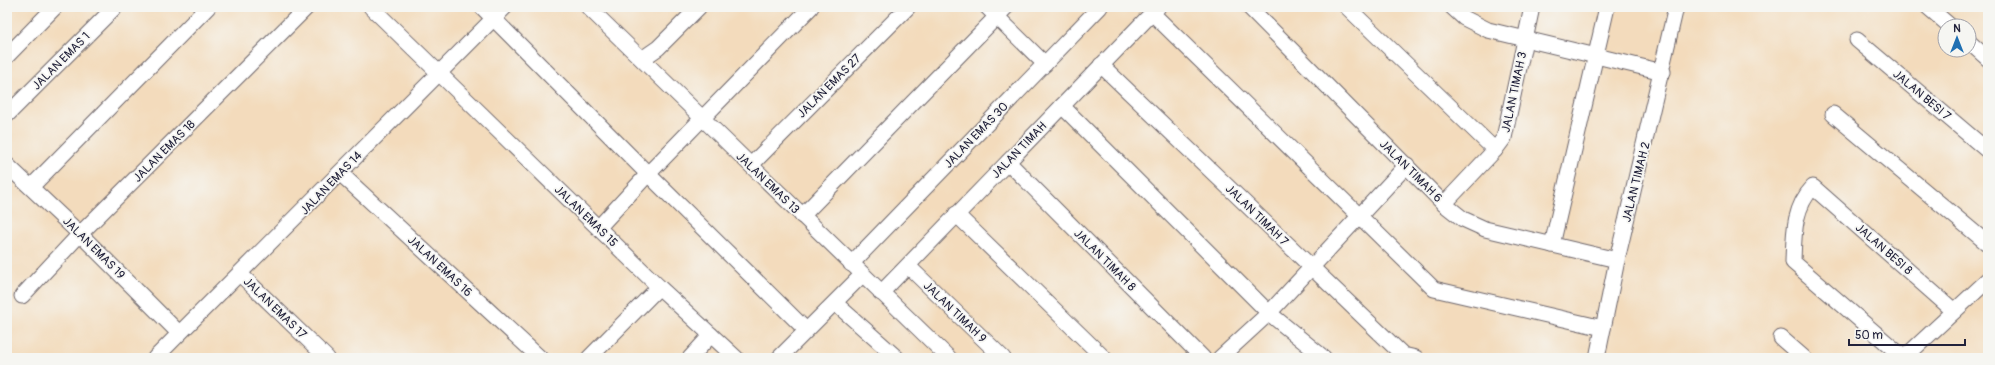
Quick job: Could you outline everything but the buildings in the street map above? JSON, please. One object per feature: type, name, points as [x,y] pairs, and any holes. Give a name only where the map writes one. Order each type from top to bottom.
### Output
[{"type":"street","points":[[7,56],[55,7]]},
{"type":"street","name":"JALAN EMAS 1","points":[[7,115],[115,7]]},
{"type":"street","name":"JALAN EMAS 18","points":[[22,296],[80,234],[307,7]]},
{"type":"street","points":[[371,7],[438,72]]},
{"type":"street","points":[[482,7],[806,330]]},
{"type":"street","name":"JALAN EMAS 14","points":[[155,358],[340,173],[438,72],[505,7]]},
{"type":"street","name":"JALAN EMAS 13","points":[[588,7],[948,358]]},
{"type":"street","points":[[642,59],[658,48],[699,7]]},
{"type":"street","points":[[598,227],[811,7]]},
{"type":"street","name":"JALAN EMAS 27","points":[[751,165],[908,7]]},
{"type":"street","name":"JALAN EMAS 30","points":[[851,264],[1100,7]]},
{"type":"street","name":"JALAN TIMAH 6","points":[[1249,7],[1444,204],[1464,219],[1485,229],[1617,260]]},
{"type":"street","points":[[1347,7],[1495,150]]},
{"type":"street","points":[[1452,7],[1464,18],[1488,30],[1663,72]]},
{"type":"street","name":"JALAN TIMAH 3","points":[[1444,204],[1495,150],[1504,138],[1532,7]]},
{"type":"street","points":[[1552,245],[1607,7]]},
{"type":"street","name":"JALAN TIMAH 2","points":[[1597,358],[1617,260],[1663,72],[1676,7]]},
{"type":"street","points":[[1928,7],[1941,18]]},
{"type":"street","points":[[31,187],[205,8]]},
{"type":"street","points":[[802,216],[996,10],[1045,64]]},
{"type":"street","points":[[1155,10],[1359,217],[1434,289],[1603,328]]},
{"type":"street","name":"JALAN TIMAH","points":[[881,293],[1155,10]]},
{"type":"street","name":"JALAN BESI 7","points":[[1857,40],[1988,151]]},
{"type":"street","points":[[1977,49],[1988,59]]},
{"type":"street","name":"JALAN TIMAH 7","points":[[1101,65],[1407,357]]},
{"type":"street","name":"JALAN EMAS 15","points":[[438,72],[659,287],[736,358]]},
{"type":"street","points":[[1062,106],[1269,313],[1324,358]]},
{"type":"street","points":[[1833,114],[1988,244]]},
{"type":"street","name":"JALAN TIMAH 8","points":[[1008,162],[1203,358]]},
{"type":"street","name":"JALAN EMAS 19","points":[[7,165],[80,234],[179,333]]},
{"type":"street","points":[[1220,358],[1269,313],[1407,165]]},
{"type":"street","name":"JALAN EMAS 16","points":[[340,173],[540,358]]},
{"type":"street","name":"JALAN BESI 8","points":[[1904,358],[1793,262],[1794,235],[1797,218],[1803,198],[1813,187],[1954,311]]},
{"type":"street","points":[[956,214],[1104,358]]},
{"type":"street","name":"JALAN TIMAH 9","points":[[908,266],[1003,358]]},
{"type":"street","name":"JALAN EMAS 17","points":[[240,274],[327,358]]},
{"type":"street","points":[[779,358],[806,330],[835,304],[862,275]]},
{"type":"street","points":[[1904,358],[1988,280]]},
{"type":"street","points":[[589,358],[659,287]]},
{"type":"street","points":[[835,304],[891,356]]},
{"type":"street","points":[[690,358],[711,335]]},
{"type":"street","points":[[1781,338],[1804,358]]}]
